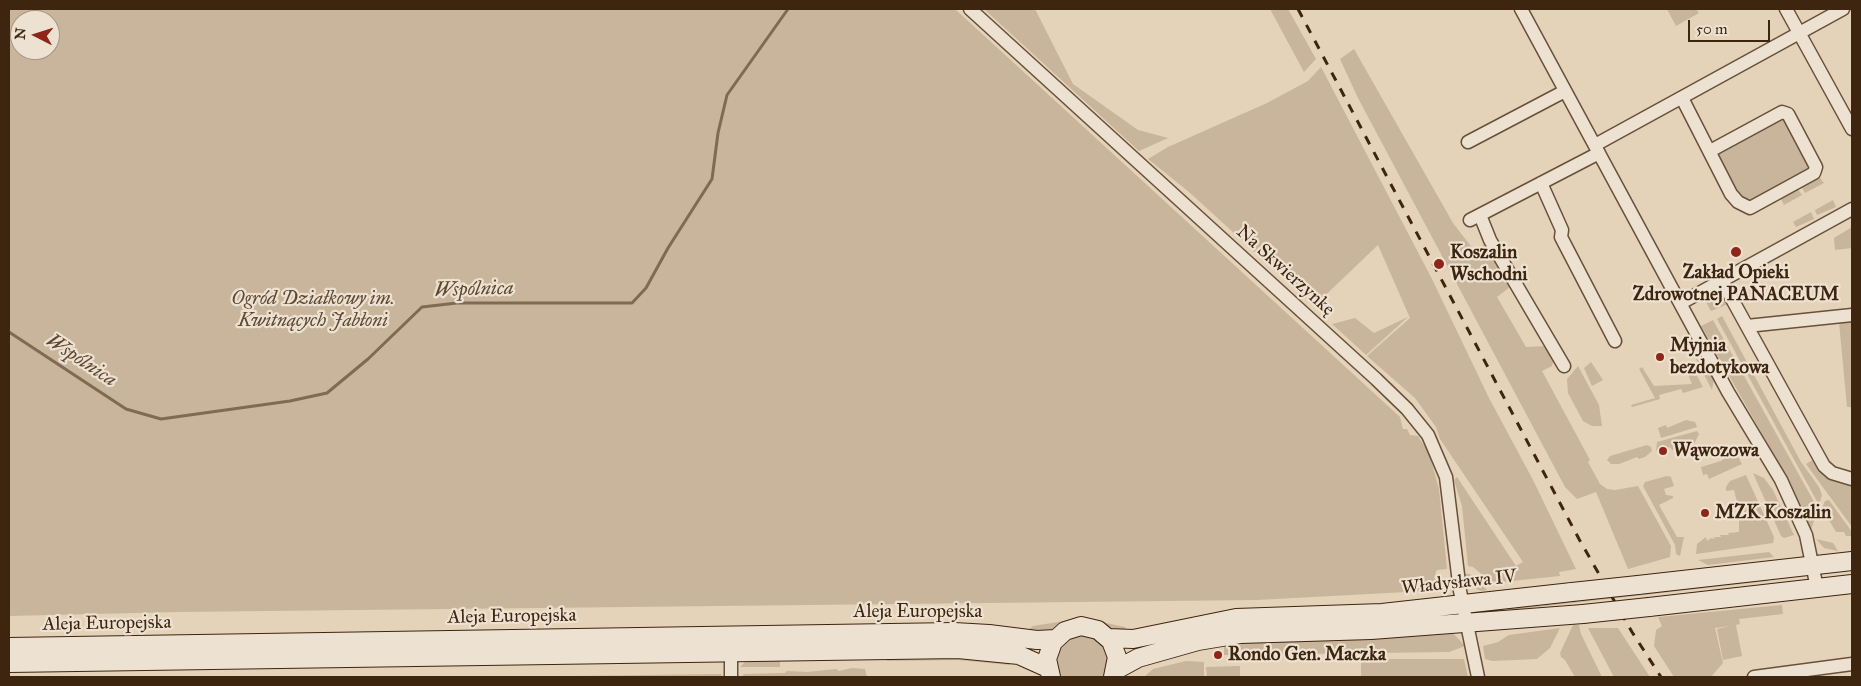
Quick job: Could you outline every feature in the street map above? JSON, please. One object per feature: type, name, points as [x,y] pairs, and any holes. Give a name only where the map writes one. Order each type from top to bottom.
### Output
[{"type":"main road","name":"Władysława IV","points":[[1109,638],[1133,639],[1207,622],[1244,617],[1375,613],[1852,561]]},
{"type":"main road","name":"Władysława IV","points":[[1115,674],[1138,658],[1230,635],[1376,630],[1583,614],[1852,584]]},
{"type":"main road","points":[[1049,673],[1048,653],[1055,639],[1068,629],[1081,626],[1098,630],[1109,638],[1116,653],[1115,674]]},
{"type":"main road","name":"Aleja Europejska","points":[[9,663],[731,644],[954,632],[1037,640],[1055,639]]},
{"type":"main road","name":"Aleja Europejska","points":[[9,647],[731,644],[970,649],[1019,655],[1049,673]]},
{"type":"street","name":"Na Skwierzynkę","points":[[970,9],[1407,409],[1428,435],[1446,477],[1462,604],[1466,622]]},
{"type":"street","points":[[1521,9],[1728,392],[1769,458],[1792,502],[1806,535],[1814,565],[1817,588]]},
{"type":"street","points":[[1786,9],[1852,129]]},
{"type":"street","points":[[1564,366],[1475,217],[1541,183],[1682,98],[1843,9]]},
{"type":"street","points":[[1468,142],[1565,91]]},
{"type":"street","points":[[1682,98],[1731,194],[1738,202],[1750,208],[1814,174],[1816,167],[1788,114],[1782,112],[1710,151]]},
{"type":"street","points":[[1541,183],[1562,230],[1561,237],[1616,341]]},
{"type":"street","points":[[1681,303],[1852,209]]},
{"type":"street","points":[[1722,281],[1824,466],[1832,473],[1852,479]]},
{"type":"street","points":[[1747,326],[1852,315]]},
{"type":"street","name":"Władysława IV","points":[[1466,622],[1478,677]]},
{"type":"street","points":[[731,644],[731,677]]},
{"type":"street","points":[[1754,677],[1852,664]]},
{"type":"green space","name":"Ogród Działkowy im. Kwitnących Jabłoni","points":[[9,9],[955,9],[1400,417],[1403,429],[1407,429],[1410,435],[1418,436],[1429,453],[1439,489],[1447,569],[1437,570],[1435,574],[1439,576],[1433,589],[1425,591],[1257,600],[178,612],[9,616]]},
{"type":"green space","points":[[984,9],[1035,9],[1073,84],[1138,130],[1168,138],[1139,151]]},
{"type":"green space","points":[[1270,9],[1288,9],[1316,59],[1304,72]]},
{"type":"green space","points":[[1667,9],[1696,9],[1699,13],[1676,26]]},
{"type":"green space","points":[[1354,49],[1453,223],[1473,249],[1487,244],[1510,287],[1497,297],[1526,347],[1547,346],[1554,358],[1552,366],[1542,371],[1590,460],[1588,462],[1600,484],[1607,489],[1615,490],[1638,486],[1671,546],[1670,557],[1628,569],[1596,492],[1577,499],[1565,487],[1358,98],[1340,59]]},
{"type":"green space","points":[[1321,67],[1432,279],[1489,398],[1533,480],[1576,569],[1559,572],[1560,576],[1492,583],[1473,567],[1468,566],[1462,506],[1454,480],[1457,477],[1516,566],[1523,562],[1440,439],[1436,427],[1415,398],[1367,356],[1410,318],[1378,245],[1314,306],[1189,192],[1148,159],[1168,147],[1267,103],[1308,81]]},
{"type":"green space","points":[[1782,116],[1812,167],[1749,204],[1736,196],[1713,153]]},
{"type":"green space","points":[[1818,175],[1824,183],[1805,193],[1801,186]]},
{"type":"green space","points":[[1797,188],[1802,195],[1784,205],[1780,197]]},
{"type":"green space","points":[[1833,200],[1836,207],[1817,215],[1815,210]]},
{"type":"green space","points":[[1811,212],[1814,219],[1796,227],[1793,222]]},
{"type":"green space","points":[[1852,227],[1852,248],[1835,250],[1834,238]]},
{"type":"green space","points":[[1709,294],[1722,295],[1728,304],[1711,311],[1703,297]]},
{"type":"green space","points":[[1722,316],[1801,462],[1819,487],[1822,495],[1819,505],[1717,319]]},
{"type":"green space","points":[[1408,317],[1366,355],[1332,324],[1355,318],[1374,333]]},
{"type":"green space","points":[[1713,320],[1818,509],[1811,530],[1774,455],[1701,326]]},
{"type":"green space","points":[[1852,320],[1852,407],[1847,407],[1839,322]]},
{"type":"green space","points":[[1696,359],[1705,362],[1714,379],[1712,390]]},
{"type":"green space","points":[[1591,362],[1603,380],[1592,386],[1584,368]]},
{"type":"green space","points":[[1690,363],[1703,387],[1683,393],[1681,389],[1659,395],[1660,399],[1632,407],[1631,405],[1655,398],[1639,369],[1642,367],[1654,386],[1692,384],[1685,367]]},
{"type":"green space","points":[[1578,366],[1599,405],[1602,426],[1592,426],[1583,421],[1568,393],[1567,379]]},
{"type":"green space","points":[[1686,420],[1695,422],[1697,427],[1661,438],[1658,428],[1666,425],[1667,428]]},
{"type":"green space","points":[[1697,431],[1699,434],[1694,444],[1672,450],[1670,447],[1656,451],[1657,442]]},
{"type":"green space","points":[[1647,445],[1651,447],[1652,451],[1645,457],[1639,459],[1637,457],[1619,464],[1611,464],[1607,460],[1610,456]]},
{"type":"green space","points":[[1735,451],[1742,464],[1709,479],[1707,474],[1703,475],[1701,467],[1721,461]]},
{"type":"green space","points":[[1814,459],[1836,481],[1852,485],[1852,527],[1806,464]]},
{"type":"green space","points":[[1753,473],[1764,478],[1773,490],[1794,535],[1784,538],[1781,536]]},
{"type":"green space","points":[[1746,475],[1774,537],[1773,543],[1696,554],[1697,544],[1706,537],[1707,541],[1711,538],[1715,539],[1714,537],[1721,537],[1720,535],[1739,532],[1739,518],[1745,515],[1741,505],[1738,506],[1734,490],[1726,491],[1726,487],[1730,481]]},
{"type":"green space","points":[[1667,476],[1671,477],[1674,486],[1664,489],[1666,495],[1673,496],[1673,498],[1659,505],[1677,537],[1684,537],[1680,556],[1676,554],[1675,545],[1643,486],[1645,482]]},
{"type":"green space","points":[[1829,500],[1852,532],[1852,536],[1846,536],[1844,532],[1836,532],[1822,508],[1825,501]]},
{"type":"green space","points":[[1816,539],[1833,543],[1838,551],[1824,548]]},
{"type":"green space","points":[[1769,552],[1774,557],[1708,565],[1698,560]]},
{"type":"green space","points":[[1464,574],[1470,574],[1487,590],[1481,591],[1472,587]]},
{"type":"green space","points":[[1767,576],[1768,581],[1501,611],[1500,606]]},
{"type":"green space","points":[[1782,605],[1783,614],[1739,619],[1740,624],[1736,625],[1742,656],[1723,660],[1717,629],[1730,626],[1715,628],[1723,663],[1711,677],[1674,677],[1654,646],[1656,630],[1662,626],[1658,617]]},
{"type":"green space","points":[[1083,618],[1125,627],[1128,633],[1113,630],[1102,623],[1066,622],[1052,631],[1028,634],[1029,629],[1033,626]]},
{"type":"green space","points":[[1573,625],[1579,625],[1581,634],[1602,677],[1575,677],[1565,660],[1561,657],[1560,653]]},
{"type":"green space","points":[[1560,628],[1550,648],[1537,659],[1492,661],[1485,659],[1483,646],[1498,642],[1509,635]]},
{"type":"green space","points":[[1588,628],[1618,628],[1650,677],[1614,677]]},
{"type":"green space","points":[[1452,632],[1465,646],[1449,652],[1224,655],[1224,647],[1247,639]]},
{"type":"green space","points":[[1082,635],[1093,637],[1105,646],[1109,656],[1104,677],[1062,677],[1059,672],[1057,662],[1061,647],[1068,640]]},
{"type":"green space","points":[[895,655],[1011,660],[1010,665],[958,660],[886,661]]},
{"type":"green space","points":[[1361,659],[1464,659],[1468,677],[1361,677]]},
{"type":"green space","points":[[747,660],[780,660],[780,667],[740,667]]},
{"type":"green space","points":[[1186,661],[1204,662],[1204,677],[1144,677],[1153,669]]},
{"type":"green space","points":[[1240,666],[1240,677],[1207,677],[1206,667]]},
{"type":"green space","points":[[852,668],[865,669],[867,677],[741,677],[744,674],[836,669],[839,671]]},
{"type":"green space","points":[[721,674],[722,677],[504,677]]},
{"type":"waterway","name":"Wspólnica","points":[[9,332],[126,409],[161,419],[290,401],[327,393],[368,359],[422,307],[457,303],[632,303],[646,288],[668,248],[712,179],[718,133],[727,95],[788,9]]},
{"type":"railway","points":[[1298,9],[1579,539],[1632,632],[1661,677]]},
{"type":"place","name":"Zakład Opieki Zdrowotnej PANACEUM","points":[[1736,252]]},
{"type":"place","name":"Koszalin Wschodni","points":[[1439,264]]},
{"type":"place","name":"Myjnia bezdotykowa","points":[[1660,357]]},
{"type":"place","name":"Wąwozowa","points":[[1663,451]]},
{"type":"place","name":"MZK Koszalin","points":[[1705,513]]},
{"type":"place","name":"Rondo Gen. Maczka","points":[[1218,655]]}]
